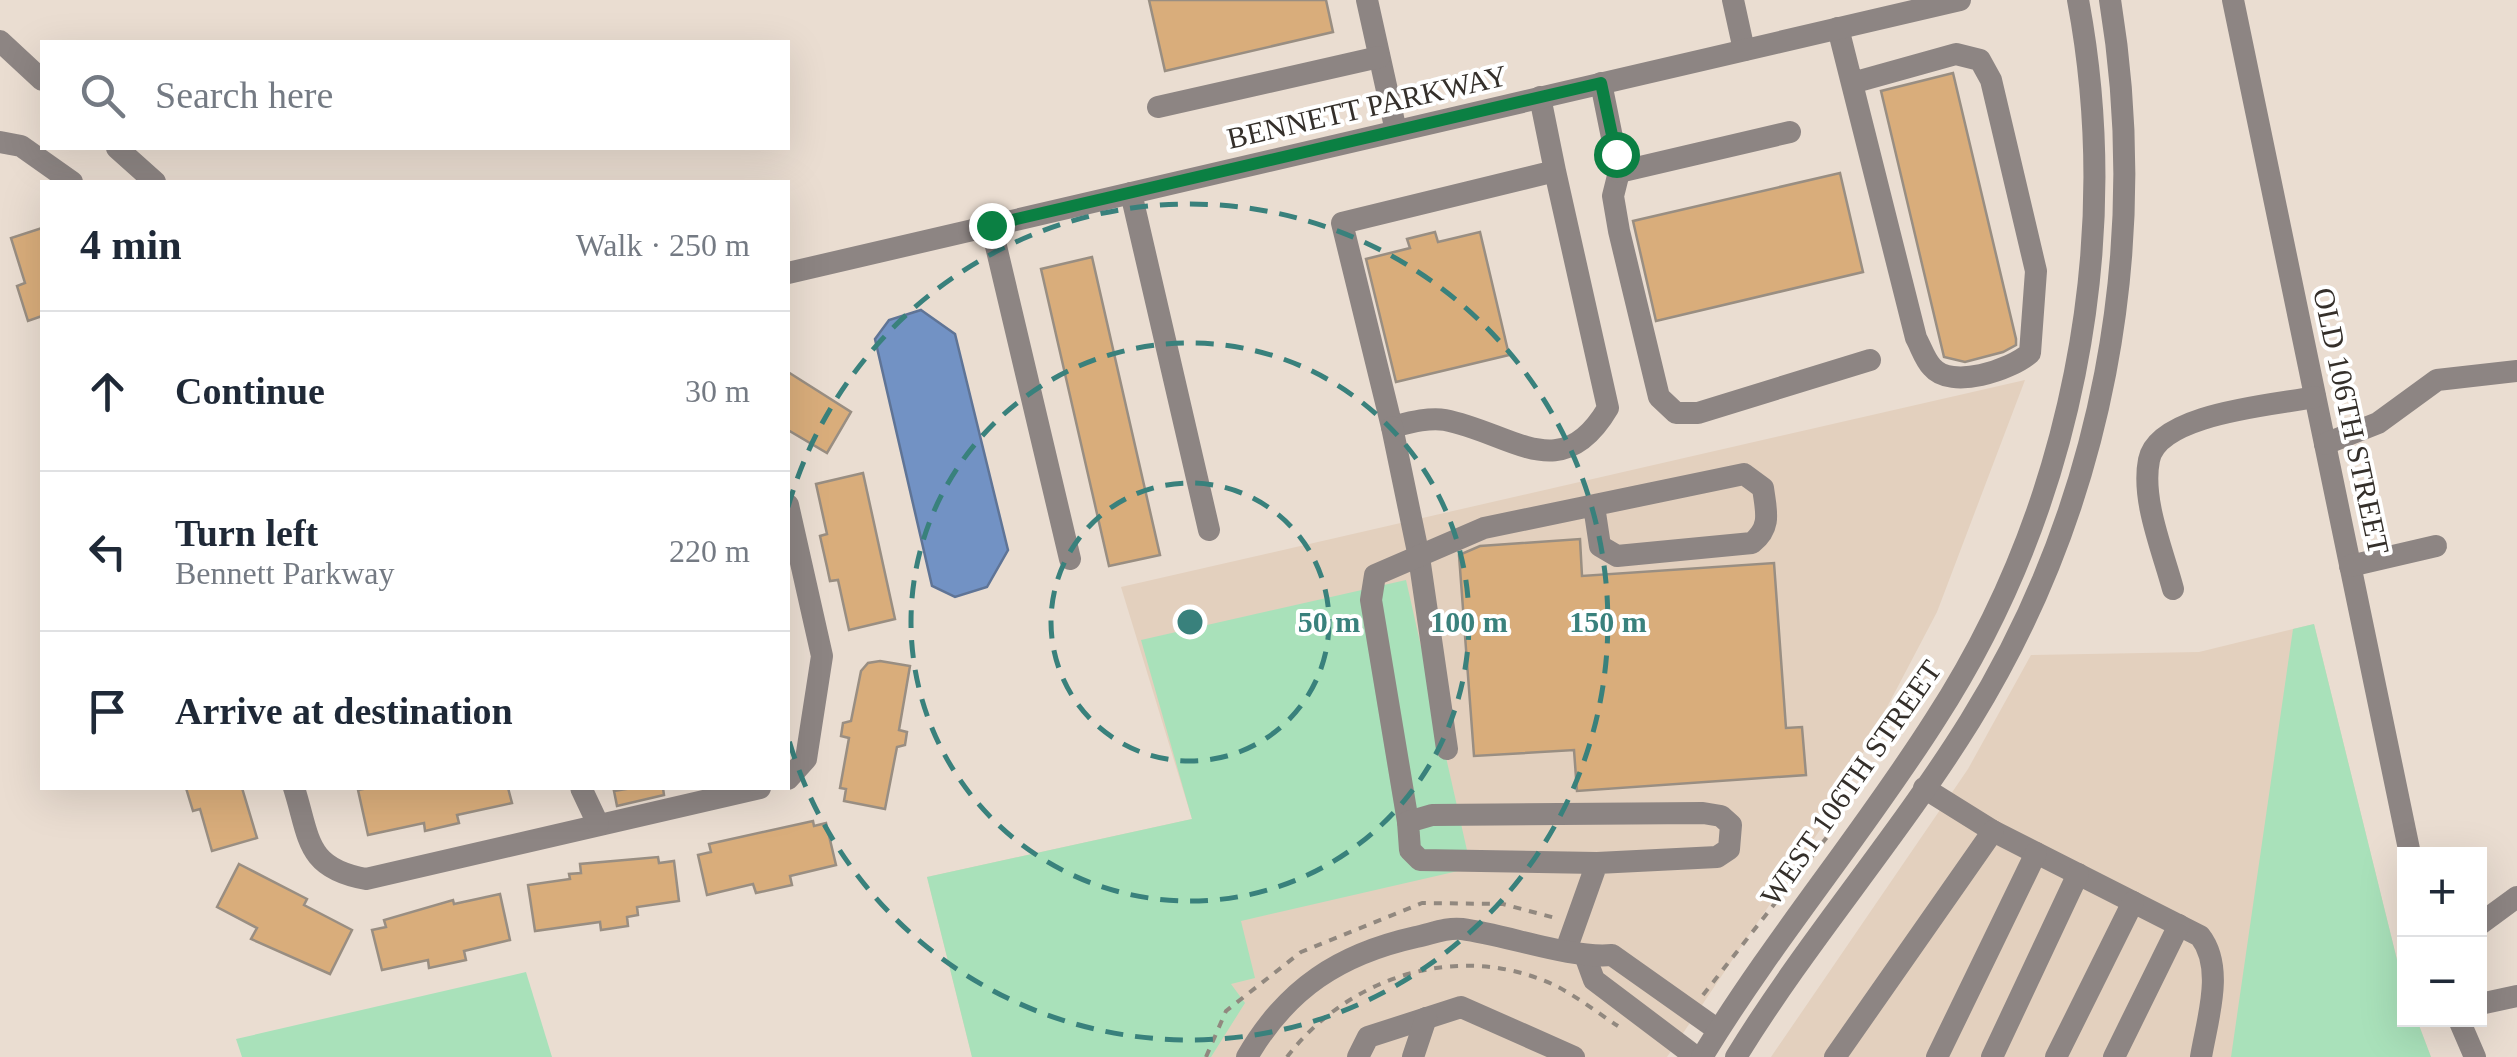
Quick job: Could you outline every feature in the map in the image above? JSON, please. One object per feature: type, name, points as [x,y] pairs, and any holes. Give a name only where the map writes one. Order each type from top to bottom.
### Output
[{"type":"street","points":[[1367,0],[1396,131]]},
{"type":"street","points":[[1733,0],[1744,50]]},
{"type":"street","name":"BENNETT PARKWAY","points":[[790,273],[1960,0]]},
{"type":"street","name":"WEST 106TH STREET","points":[[1707,1047],[1951,696],[1995,613],[2042,498],[2068,405],[2091,259],[2093,150],[2078,0]]},
{"type":"street","name":"WEST 106TH STREET","points":[[1733,1057],[1985,696],[2029,612],[2065,521],[2095,425],[2112,338],[2124,215],[2124,127],[2110,0]]},
{"type":"street","name":"OLD 106TH STREET","points":[[2233,0],[2409,847]]},
{"type":"street","points":[[1838,28],[1916,338],[1933,370],[1952,378],[2017,364],[2030,353],[2036,271],[1992,80],[1980,60],[1956,54],[1852,83]]},
{"type":"street","points":[[0,41],[40,78]]},
{"type":"street","points":[[1158,107],[1379,58]]},
{"type":"street","points":[[1601,83],[1619,172],[1613,196],[1645,351],[1659,397],[1676,413],[1698,413],[1870,360]]},
{"type":"street","points":[[1392,427],[1440,419],[1539,453],[1561,450],[1583,440],[1608,408],[1540,97]]},
{"type":"street","points":[[1619,172],[1790,132]]},
{"type":"street","points":[[0,142],[21,146],[69,180]]},
{"type":"street","points":[[119,150],[153,180]]},
{"type":"street","points":[[1447,749],[1419,558],[1392,427],[1342,223],[1554,171]]},
{"type":"street","points":[[1131,193],[1209,530]]},
{"type":"street","points":[[991,225],[1070,559]]},
{"type":"street","points":[[2325,444],[2378,424],[2438,380],[2517,371]]},
{"type":"street","points":[[2173,589],[2149,485],[2149,458],[2162,437],[2200,420],[2315,397]]},
{"type":"street","points":[[1408,822],[1432,815],[1703,813],[1720,816],[1731,825],[1730,849],[1717,857],[1597,863],[1420,860],[1410,850],[1371,600],[1375,575],[1484,528],[1744,474],[1763,488],[1768,521],[1764,534],[1752,543],[1617,556],[1600,546],[1594,506]]},
{"type":"street","points":[[790,514],[822,656],[806,760],[790,777]]},
{"type":"street","points":[[2350,566],[2436,546]]},
{"type":"street","points":[[1924,788],[1993,831],[2200,936],[2214,971],[2201,1057]]},
{"type":"street","points":[[295,790],[312,851],[327,866],[366,879],[736,790]]},
{"type":"street","points":[[583,790],[598,824]]},
{"type":"street","points":[[1836,1057],[1993,831]]},
{"type":"street","points":[[1936,1057],[2036,853]]},
{"type":"street","points":[[1597,863],[1576,954],[1594,980],[1707,1047],[1733,1057]]},
{"type":"street","points":[[1992,1057],[2078,874]]},
{"type":"street","points":[[2487,919],[2517,897]]},
{"type":"street","points":[[2056,1057],[2133,902]]},
{"type":"street","points":[[2114,1057],[2179,925]]},
{"type":"street","points":[[1247,1057],[1263,1030],[1303,986],[1369,948],[1456,928],[1576,954],[1612,955],[1707,1047]]},
{"type":"street","points":[[2487,1002],[2517,996]]},
{"type":"street","points":[[1358,1057],[1368,1037],[1462,1007],[1574,1057]]},
{"type":"street","points":[[1422,1054],[1426,1018]]},
{"type":"street","points":[[2462,1027],[2475,1057]]},
{"type":"path","points":[[1704,994],[1834,828]]},
{"type":"shaded area","points":[[2025,380],[1937,612],[1832,812],[1667,1057],[972,1057],[927,877],[1192,819],[1121,587]]},
{"type":"shaded area","points":[[2314,624],[2397,960],[2397,1027],[2420,1027],[2431,1057],[1771,1057],[1968,769],[2031,655],[2199,652]]},
{"type":"green space","points":[[1406,580],[1471,868],[1241,921],[1255,978],[1231,984],[1245,1003],[1211,1057],[972,1057],[927,877],[1192,819],[1141,640]]},
{"type":"green space","points":[[2314,624],[2397,960],[2397,1027],[2420,1027],[2431,1057],[2231,1057],[2293,629]]},
{"type":"green space","points":[[526,972],[552,1057],[242,1057],[236,1039]]},
{"type":"water","points":[[921,310],[955,334],[1008,550],[987,587],[955,597],[932,586],[875,339],[889,320]]},
{"type":"building","points":[[1149,0],[1326,0],[1333,32],[1165,71]]},
{"type":"building","points":[[1953,73],[2016,339],[2016,345],[2003,352],[1965,362],[1944,357],[1881,91]]},
{"type":"building","points":[[1840,173],[1863,272],[1656,321],[1633,221]]},
{"type":"building","points":[[40,229],[40,317],[28,321],[17,286],[25,283],[11,238]]},
{"type":"building","points":[[1435,232],[1438,242],[1480,232],[1509,355],[1396,382],[1366,259],[1410,248],[1407,239]]},
{"type":"building","points":[[1092,257],[1160,555],[1109,566],[1041,269]]},
{"type":"building","points":[[790,373],[851,412],[827,453],[790,431]]},
{"type":"building","points":[[863,473],[895,619],[849,630],[838,580],[830,581],[820,536],[827,534],[816,484]]},
{"type":"building","points":[[1580,539],[1582,576],[1774,563],[1786,728],[1802,727],[1806,775],[1577,791],[1574,750],[1474,756],[1459,555],[1480,546]]},
{"type":"building","points":[[868,663],[910,666],[899,730],[907,732],[905,745],[897,747],[885,809],[844,801],[846,789],[840,788],[849,738],[841,736],[843,723],[851,721],[861,671]]},
{"type":"building","points":[[187,790],[243,790],[257,838],[212,851],[200,809],[193,811]]},
{"type":"building","points":[[358,790],[509,790],[512,803],[457,815],[459,823],[425,831],[424,823],[368,835]]},
{"type":"building","points":[[663,790],[664,795],[617,806],[614,791]]},
{"type":"building","points":[[813,821],[814,826],[826,823],[836,865],[790,876],[792,885],[756,893],[753,884],[707,895],[698,855],[711,852],[709,844]]},
{"type":"building","points":[[658,857],[659,863],[674,861],[679,901],[637,907],[638,915],[627,917],[628,926],[601,930],[600,922],[535,931],[528,885],[570,879],[569,874],[581,873],[580,864]]},
{"type":"building","points":[[239,864],[307,899],[304,905],[352,930],[330,974],[251,939],[257,928],[217,907]]},
{"type":"building","points":[[500,894],[510,940],[464,951],[466,960],[429,968],[428,960],[382,970],[372,930],[386,927],[384,920],[453,900],[454,904]]},
{"type":"route","points":[[991,225],[1601,83],[1616,154]]}]
